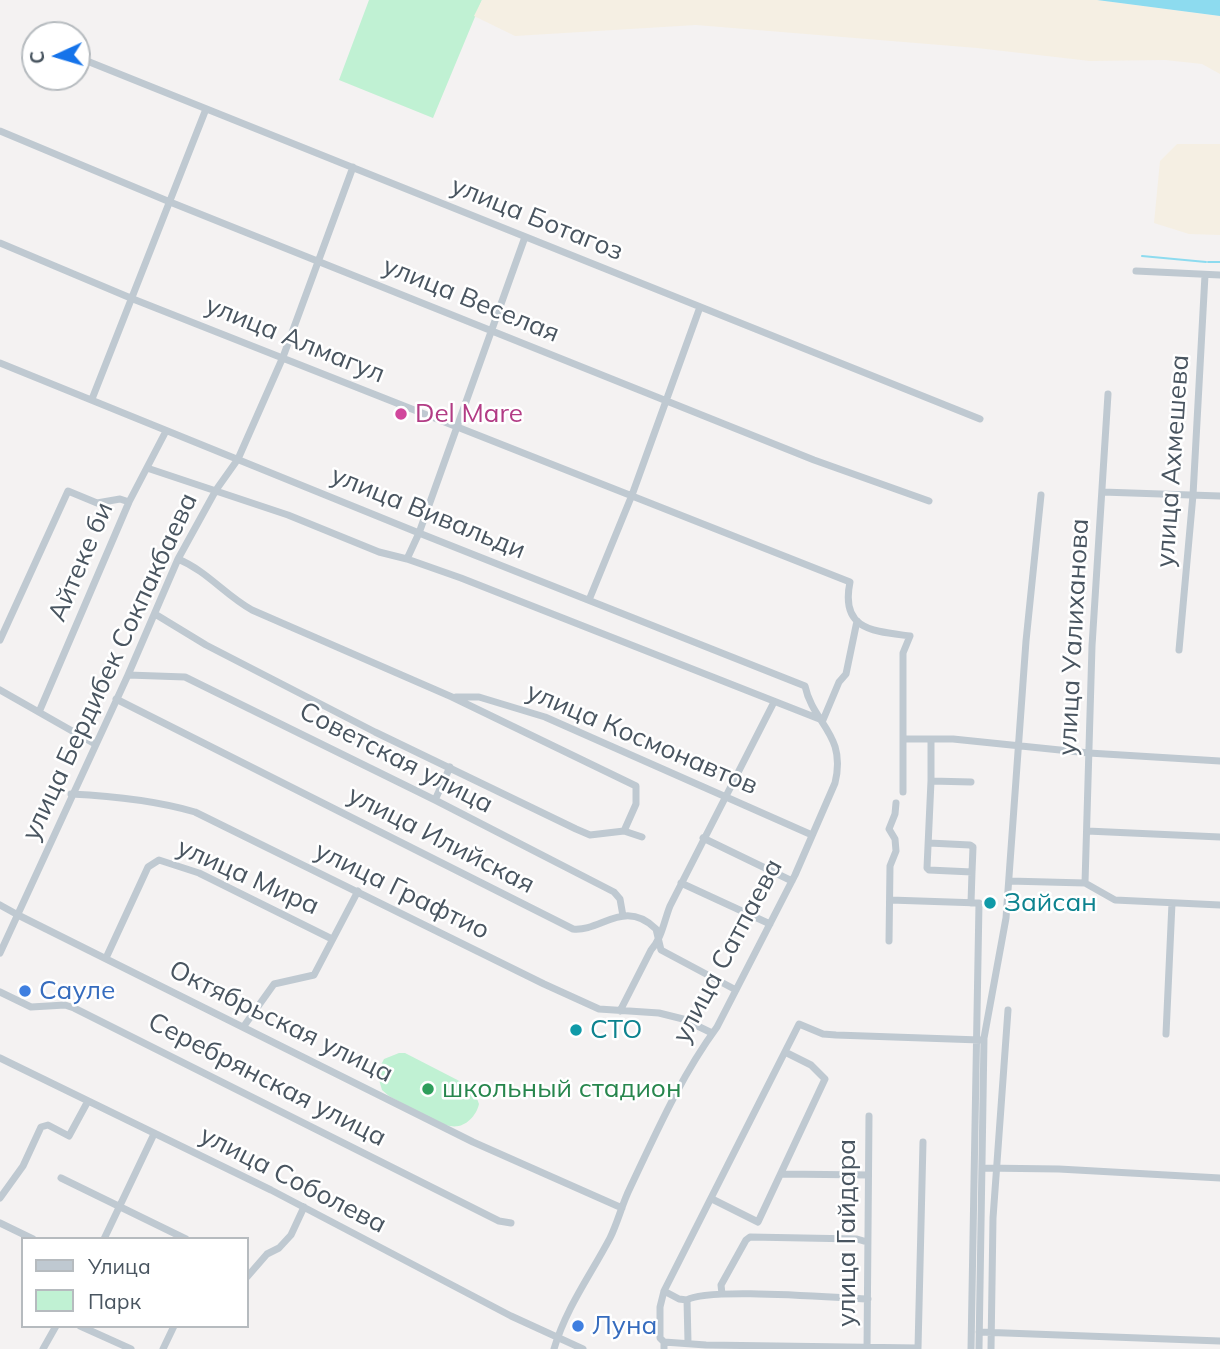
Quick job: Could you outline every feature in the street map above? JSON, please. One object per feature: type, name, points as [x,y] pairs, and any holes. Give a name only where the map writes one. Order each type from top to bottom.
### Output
[{"type":"street","name":"улица Ботагоз","points":[[91,63],[981,419]]},
{"type":"street","points":[[92,399],[206,109]]},
{"type":"street","name":"улица Веселая","points":[[0,131],[170,202],[814,460],[929,502]]},
{"type":"street","name":"улица Бердибек Сокпакбаева","points":[[0,954],[178,559],[216,490],[238,459],[283,357],[353,167]]},
{"type":"street","points":[[407,559],[419,533],[525,237]]},
{"type":"street","name":"улица Алмагул","points":[[0,243],[132,299],[850,582],[846,598],[848,611],[857,621]]},
{"type":"street","points":[[1136,271],[1220,275]]},
{"type":"street","name":"улица Ахмешева","points":[[1180,650],[1194,495],[1205,275]]},
{"type":"street","points":[[589,600],[632,495],[700,307]]},
{"type":"street","name":"улица Вивальди","points":[[0,363],[805,686],[808,701],[823,720]]},
{"type":"street","name":"улица Уалиханова","points":[[1085,883],[1093,646],[1108,394]]},
{"type":"street","name":"Айтеке би","points":[[39,712],[129,502],[166,431]]},
{"type":"street","points":[[147,468],[288,515],[379,552],[407,559],[823,720],[839,682],[846,674],[857,621],[883,632],[910,636],[903,653],[902,792]]},
{"type":"street","points":[[0,640],[68,491],[97,503],[120,499],[129,502]]},
{"type":"street","points":[[1102,492],[1220,496]]},
{"type":"street","points":[[971,1349],[980,1040],[1002,941],[1009,881],[1026,641],[1041,495]]},
{"type":"street","name":"улица Космонавтов","points":[[178,559],[196,567],[225,589],[233,599],[252,610],[452,697],[636,786],[636,804],[624,831]]},
{"type":"street","points":[[155,614],[206,645],[375,732],[583,832],[596,835],[624,831],[642,837]]},
{"type":"street","name":"Советская улица","points":[[128,675],[185,677],[614,892],[620,899],[623,916]]},
{"type":"street","points":[[0,690],[95,744]]},
{"type":"street","name":"улица Космонавтов","points":[[452,697],[479,697],[537,714],[812,835]]},
{"type":"street","name":"улица Илийская","points":[[116,699],[573,929],[583,930],[606,919],[623,916]]},
{"type":"street","points":[[620,1011],[651,950],[659,941],[661,926],[681,883],[774,702]]},
{"type":"street","name":"улица Сатпаева","points":[[554,1349],[575,1296],[610,1238],[685,1074],[736,990],[792,881],[835,783],[839,769],[833,737],[823,720]]},
{"type":"street","points":[[903,739],[954,740],[1089,753],[1220,761]]},
{"type":"street","points":[[931,741],[929,870],[972,872]]},
{"type":"street","points":[[435,800],[450,767]]},
{"type":"street","points":[[931,781],[971,782]]},
{"type":"street","name":"улица Графтио","points":[[71,794],[114,796],[171,805],[195,812],[599,1009],[659,1013],[683,1019],[712,1033]]},
{"type":"street","points":[[889,941],[890,866],[896,851],[895,839],[890,829],[896,803]]},
{"type":"street","points":[[1087,831],[1220,837]]},
{"type":"street","points":[[703,838],[792,881]]},
{"type":"street","points":[[929,843],[973,847],[971,903]]},
{"type":"street","name":"улица Мира","points":[[106,958],[148,867],[159,860],[199,873],[332,939]]},
{"type":"street","points":[[1009,881],[1085,883],[1115,900],[1220,905]]},
{"type":"street","points":[[681,883],[770,924]]},
{"type":"street","points":[[244,1026],[274,984],[314,975],[358,891]]},
{"type":"street","points":[[890,900],[979,903],[982,1168],[979,1349]]},
{"type":"street","points":[[1166,1034],[1172,903]]},
{"type":"street","name":"Октябрьская улица","points":[[0,905],[473,1142],[622,1208]]},
{"type":"street","points":[[623,916],[652,925],[656,929],[661,950],[736,990]]},
{"type":"street","name":"Серебрянская улица","points":[[0,992],[31,1007],[74,1008],[499,1221],[511,1223]]},
{"type":"street","points":[[991,1349],[996,1168],[1008,1010]]},
{"type":"street","points":[[923,1142],[918,1348],[706,1345],[688,1342],[664,1345],[660,1338],[660,1307],[664,1292],[799,1024],[823,1034],[980,1040]]},
{"type":"street","points":[[712,1199],[758,1222],[782,1174],[825,1079],[811,1065],[785,1052]]},
{"type":"street","name":"улица Соболева","points":[[0,1058],[304,1207],[372,1245],[583,1349]]},
{"type":"street","points":[[0,1198],[23,1166],[41,1127],[48,1125],[69,1136],[88,1101]]},
{"type":"street","name":"улица Гайдара","points":[[867,1348],[869,1116]]},
{"type":"street","points":[[105,1237],[154,1134]]},
{"type":"street","points":[[982,1168],[1059,1169],[1220,1178]]},
{"type":"street","points":[[782,1174],[868,1175]]},
{"type":"street","points":[[61,1178],[182,1237]]},
{"type":"street","points":[[248,1274],[291,1235],[304,1207]]},
{"type":"street","points":[[0,1223],[29,1237]]},
{"type":"street","points":[[722,1294],[721,1285],[750,1237],[792,1236],[857,1239],[867,1242]]},
{"type":"street","points":[[664,1292],[687,1300],[697,1296],[722,1294],[868,1299]]},
{"type":"street","points":[[687,1300],[688,1342]]},
{"type":"street","points":[[43,1349],[56,1328]]},
{"type":"street","points":[[84,1328],[131,1349]]},
{"type":"street","points":[[163,1349],[173,1328]]},
{"type":"street","points":[[979,1332],[1220,1341]]},
{"type":"green space","points":[[369,0],[482,0],[433,118],[339,80]]},
{"type":"green space","name":"школьный стадион","points":[[405,1053],[473,1088],[479,1104],[472,1117],[460,1126],[444,1124],[382,1090],[377,1073],[384,1059]]},
{"type":"sand","points":[[482,0],[1097,0],[1220,16],[1220,74],[1202,64],[1165,60],[1090,61],[977,48],[696,25],[515,36],[474,16]]},
{"type":"sand","points":[[1177,144],[1220,144],[1220,235],[1189,234],[1154,223],[1160,161]]},
{"type":"water","points":[[1097,0],[1220,0],[1220,16]]},
{"type":"waterway","points":[[1142,256],[1206,262]]},
{"type":"waterway","points":[[1208,262],[1220,262]]},
{"type":"place","name":"Del Mare","points":[[401,414]]},
{"type":"place","name":"Зайсан","points":[[990,903]]},
{"type":"place","name":"Сауле","points":[[25,991]]},
{"type":"place","name":"СТО","points":[[576,1030]]},
{"type":"place","name":"школьный стадион","points":[[428,1089]]},
{"type":"place","name":"Луна","points":[[578,1326]]}]
